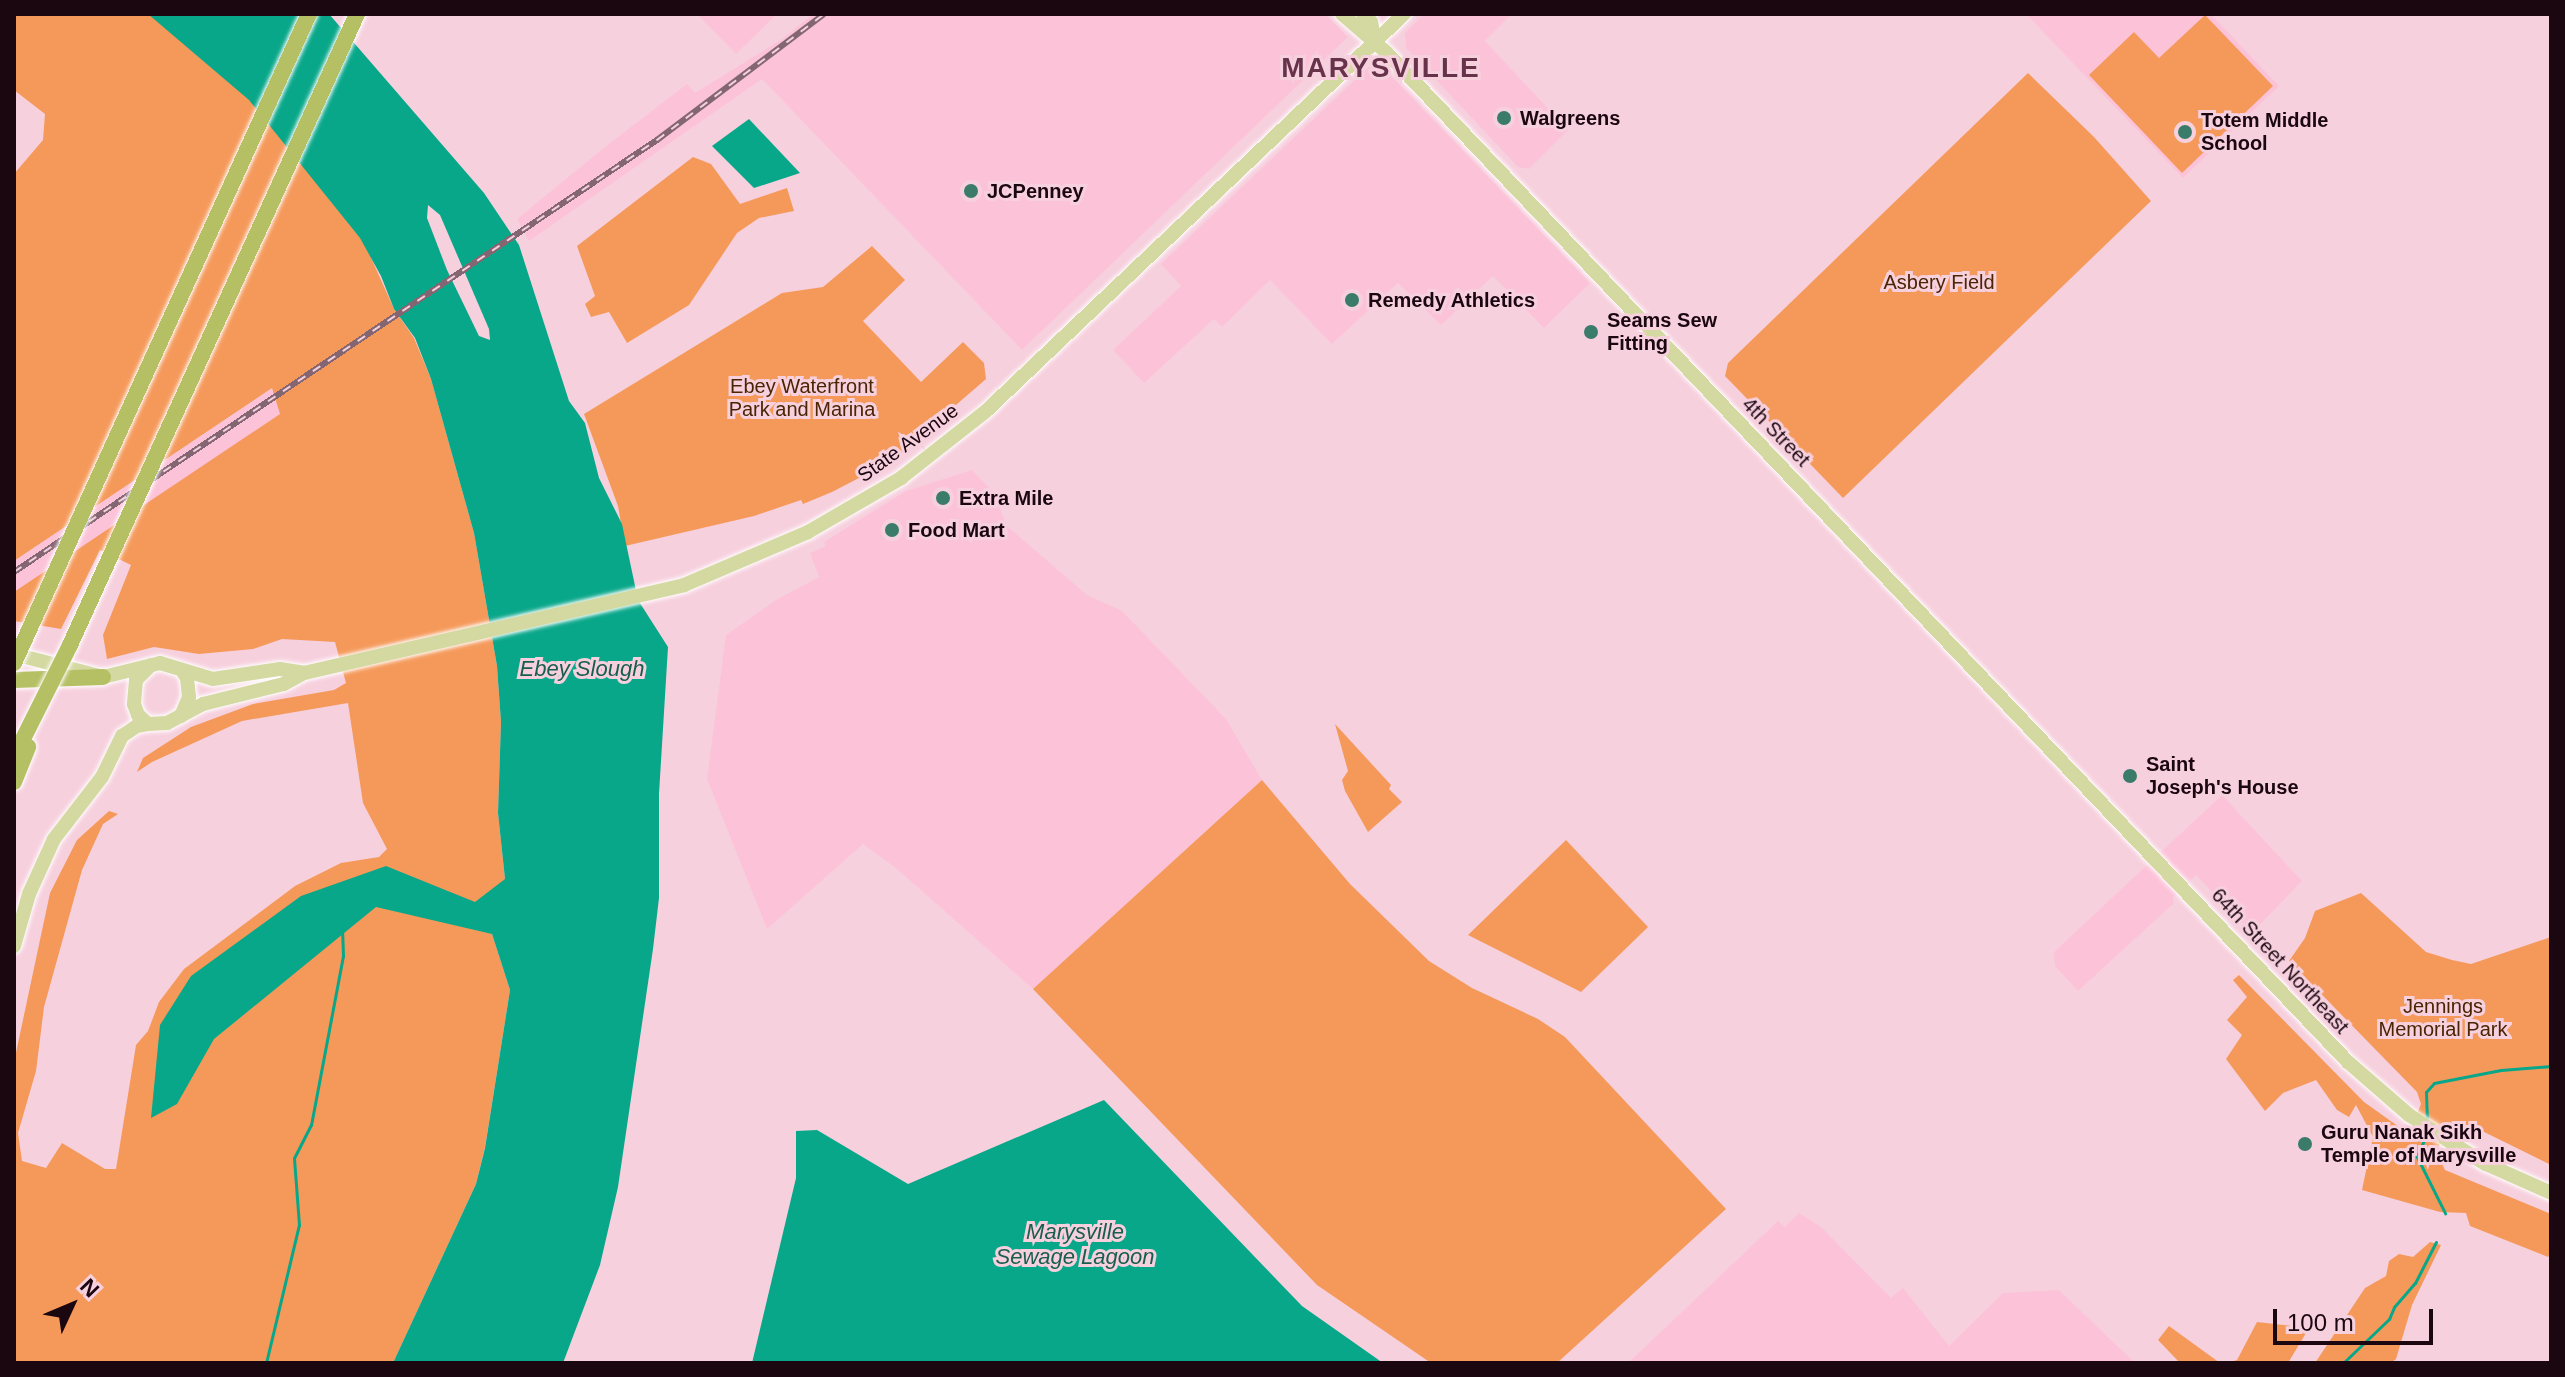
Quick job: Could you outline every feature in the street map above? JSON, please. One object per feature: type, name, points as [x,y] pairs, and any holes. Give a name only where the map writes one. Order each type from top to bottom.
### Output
[{"type":"highway","points":[[14,663],[309,14]]},
{"type":"highway","points":[[14,757],[70,645],[357,14]]},
{"type":"highway","points":[[14,651],[31,625]]},
{"type":"highway","points":[[14,782],[70,645]]},
{"type":"highway","points":[[14,680],[103,677]]},
{"type":"main road","name":"4th Street","points":[[1342,14],[1375,41],[2147,851]]},
{"type":"main road","name":"4th Street","points":[[1363,14],[1371,22],[1375,41]]},
{"type":"main road","name":"State Avenue","points":[[181,716],[203,704],[284,684],[304,673],[684,585],[808,532],[901,478],[962,431],[1404,14]]},
{"type":"main road","points":[[14,651],[103,677],[168,664],[183,672],[189,697],[181,716],[167,723],[137,726],[122,736],[107,767],[65,821],[46,855],[29,894],[14,946]]},
{"type":"main road","points":[[148,724],[138,715],[132,696],[136,680],[151,665]]},
{"type":"main road","name":"State Avenue","points":[[183,672],[213,679],[264,671],[304,673]]},
{"type":"main road","name":"64th Street Northeast","points":[[2147,851],[2348,1062],[2409,1115],[2486,1164],[2551,1193]]},
{"type":"shaded area","points":[[697,14],[777,14],[736,54]]},
{"type":"shaded area","points":[[813,14],[1325,14],[1348,37],[1022,350],[762,79],[529,241],[517,219],[605,147],[687,84],[695,93],[782,39]]},
{"type":"shaded area","points":[[1424,14],[1512,14],[1485,41],[1568,130],[1529,169],[1518,167],[1406,48],[1405,33]]},
{"type":"shaded area","name":"Totem Middle School","points":[[2026,14],[2211,14],[2279,86],[2183,178]]},
{"type":"shaded area","points":[[1376,60],[1590,283],[1544,328],[1493,276],[1441,325],[1398,283],[1332,344],[1270,280],[1222,327],[1214,319],[1144,383],[1113,350],[1181,286],[1161,264]]},
{"type":"shaded area","points":[[272,388],[281,414],[14,592],[14,561]]},
{"type":"shaded area","points":[[972,470],[994,493],[1007,526],[1087,595],[1122,611],[1226,719],[1262,780],[1033,989],[897,869],[863,844],[767,929],[707,779],[726,635],[776,600],[819,577],[810,553],[826,546],[824,542],[906,491]]},
{"type":"shaded area","points":[[2222,795],[2302,881],[2252,933],[2196,875],[2173,897],[2173,904],[2078,991],[2055,966],[2054,952]]},
{"type":"shaded area","points":[[1799,1213],[1821,1227],[1891,1298],[1903,1288],[1949,1346],[2003,1293],[2059,1290],[2135,1363],[1628,1363],[1778,1221],[1785,1227]]},
{"type":"green space","points":[[14,14],[169,14],[211,48],[352,215],[394,309],[414,338],[431,379],[474,533],[497,666],[501,722],[498,813],[505,879],[492,934],[510,990],[485,1147],[476,1184],[393,1363],[14,1363],[14,1062],[50,893],[77,840],[109,811],[118,814],[103,824],[82,870],[44,1007],[36,1071],[18,1133],[22,1161],[46,1168],[62,1143],[105,1169],[116,1169],[136,1045],[148,1031],[159,1002],[184,969],[295,886],[341,863],[379,857],[387,849],[363,803],[348,703],[242,721],[152,762],[137,772],[143,758],[191,727],[253,704],[334,690],[346,683],[335,642],[282,639],[253,649],[199,654],[154,647],[107,659],[103,635],[131,565],[100,550],[61,629],[14,621],[14,592],[280,414],[272,388],[14,561],[14,174],[43,140],[45,114],[14,90]]},
{"type":"green space","name":"Totem Middle School","points":[[2205,15],[2273,86],[2182,173],[2089,75],[2134,32],[2159,58]]},
{"type":"green space","name":"Asbery Field","points":[[2028,73],[2094,137],[2151,201],[1843,498],[1725,376],[1728,363]]},
{"type":"green space","points":[[693,157],[711,164],[740,204],[787,188],[794,211],[759,218],[737,233],[689,305],[627,343],[609,312],[591,317],[585,304],[595,296],[577,246]]},
{"type":"green space","name":"Ebey Waterfront Park and Marina","points":[[872,246],[905,280],[863,321],[921,382],[963,342],[984,363],[986,379],[949,411],[953,415],[928,436],[878,468],[832,492],[803,504],[801,500],[754,516],[625,546],[618,506],[584,414],[782,293],[823,287]]},
{"type":"green space","points":[[1335,724],[1391,785],[1389,789],[1402,802],[1368,832],[1345,791],[1342,780],[1348,771]]},
{"type":"green space","points":[[1262,780],[1350,884],[1429,961],[1472,988],[1538,1019],[1565,1037],[1726,1209],[1557,1363],[1431,1363],[1317,1285],[1033,989]]},
{"type":"green space","points":[[1566,840],[1648,927],[1581,992],[1468,935]]},
{"type":"green space","name":"Jennings Memorial Park","points":[[2361,893],[2426,952],[2452,960],[2471,964],[2551,937],[2551,1165],[2478,1129],[2451,1123],[2436,1151],[2445,1170],[2551,1214],[2551,1252],[2548,1257],[2470,1226],[2466,1213],[2440,1212],[2362,1190],[2373,1137],[2356,1105],[2349,1117],[2337,1110],[2316,1080],[2283,1093],[2265,1111],[2226,1059],[2242,1035],[2227,1020],[2247,997],[2233,980],[2239,975],[2364,1102],[2409,1134],[2421,1104],[2417,1092],[2289,961],[2305,938],[2315,911]]},
{"type":"green space","points":[[2430,1242],[2441,1245],[2412,1305],[2396,1359],[2391,1363],[2315,1363],[2365,1288],[2386,1276],[2389,1261],[2399,1254],[2413,1257]]},
{"type":"green space","points":[[2257,1322],[2309,1328],[2288,1363],[2227,1363],[2237,1360]]},
{"type":"green space","points":[[2169,1326],[2220,1363],[2180,1363],[2158,1340]]},
{"type":"water","name":"Ebey Slough","points":[[148,14],[329,14],[484,193],[519,245],[569,401],[585,423],[599,478],[622,524],[638,600],[668,647],[659,794],[659,898],[653,949],[618,1187],[600,1265],[563,1363],[393,1363],[476,1184],[485,1148],[510,990],[492,934],[376,907],[214,1039],[177,1104],[151,1118],[160,1025],[191,976],[301,896],[386,866],[475,902],[505,879],[498,813],[501,722],[497,666],[474,533],[431,379],[415,338],[394,309],[381,276],[360,238],[249,100]]},
{"type":"water","points":[[749,119],[800,173],[754,188],[712,146]]},
{"type":"water","name":"Marysville Sewage Lagoon","points":[[1104,1100],[1302,1306],[1383,1363],[752,1363],[796,1178],[796,1131],[817,1130],[908,1184]]},
{"type":"pier","points":[[428,205],[440,215],[489,329],[490,340],[479,336],[447,270],[427,218]]},
{"type":"waterway","points":[[266,1363],[299,1225],[294,1158],[311,1125],[343,956],[342,930]]},
{"type":"waterway","points":[[2427,1121],[2426,1092],[2434,1083],[2501,1070],[2551,1066]]},
{"type":"waterway","points":[[2427,1133],[2417,1157],[2445,1213]]},
{"type":"waterway","points":[[2343,1363],[2389,1319],[2394,1307],[2415,1283],[2436,1242]]},
{"type":"railway","points":[[14,572],[657,140],[824,14]]},
{"type":"place","name":"Walgreens","points":[[1504,118]]},
{"type":"place","name":"Totem Middle School","points":[[2185,132]]},
{"type":"place","name":"JCPenney","points":[[971,191]]},
{"type":"place","name":"Remedy Athletics","points":[[1352,300]]},
{"type":"place","name":"Seams Sew Fitting","points":[[1591,332]]},
{"type":"place","name":"Extra Mile","points":[[943,498]]},
{"type":"place","name":"Food Mart","points":[[892,530]]},
{"type":"place","name":"Saint Joseph's House","points":[[2130,776]]},
{"type":"place","name":"Guru Nanak Sikh Temple of Marysville","points":[[2305,1144]]},
{"type":"district","name":"MARYSVILLE","points":[[1381,68]]}]
